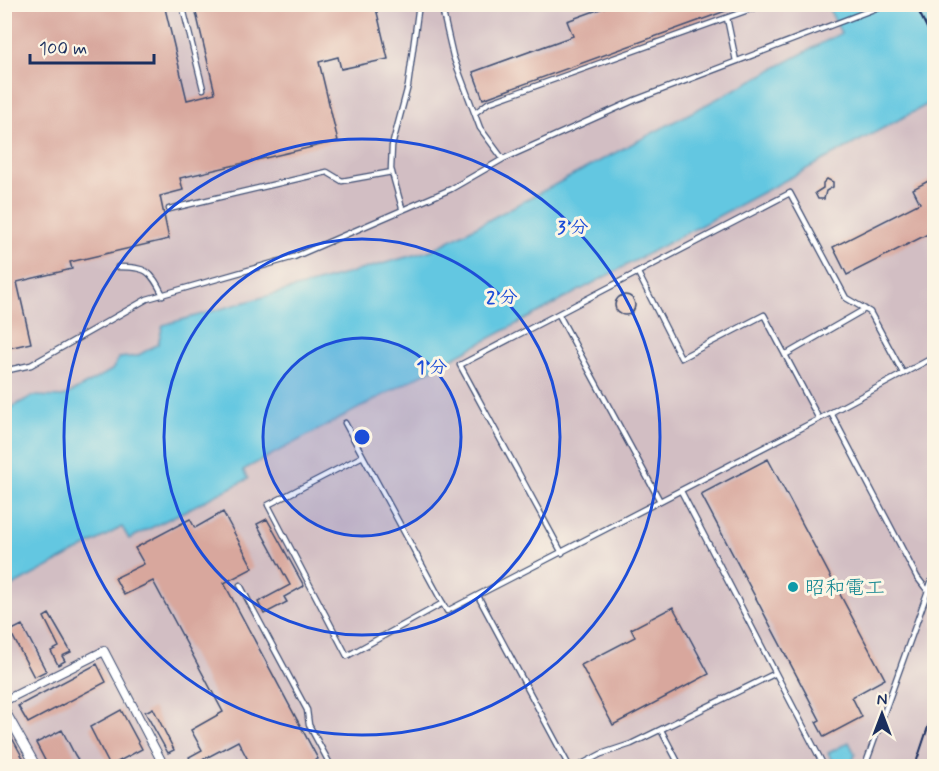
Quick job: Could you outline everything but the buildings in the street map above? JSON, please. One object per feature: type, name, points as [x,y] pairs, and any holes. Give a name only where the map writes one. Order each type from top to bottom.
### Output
[{"type":"street","points":[[4,701],[104,651],[164,766]]},
{"type":"street","points":[[4,709],[36,766]]},
{"type":"lane","points":[[182,4],[203,89]]},
{"type":"lane","points":[[402,208],[392,172],[392,146],[408,86],[419,4]]},
{"type":"lane","points":[[441,4],[453,56],[480,128],[503,159]]},
{"type":"lane","points":[[475,113],[488,103],[765,4]]},
{"type":"lane","points":[[4,371],[31,365],[147,299],[294,257],[402,208],[451,189],[503,159],[607,111],[888,4]]},
{"type":"lane","points":[[727,18],[736,62]]},
{"type":"lane","points":[[169,209],[327,172],[342,181],[392,172]]},
{"type":"lane","points":[[562,553],[460,365],[790,193],[846,298],[870,312],[903,373]]},
{"type":"lane","points":[[118,267],[136,267],[152,274],[163,295]]},
{"type":"lane","points":[[638,273],[681,358],[764,315],[819,419]]},
{"type":"lane","points":[[785,355],[865,309]]},
{"type":"lane","points":[[559,315],[660,501]]},
{"type":"lane","points":[[345,423],[447,611],[831,413],[934,357]]},
{"type":"lane","points":[[831,413],[917,577],[927,590]]},
{"type":"lane","points":[[363,456],[268,505],[347,656],[443,603]]},
{"type":"lane","points":[[681,491],[774,674],[824,766]]},
{"type":"lane","points":[[865,766],[934,574]]},
{"type":"lane","points":[[240,585],[308,710],[309,725],[331,766]]},
{"type":"lane","points":[[478,596],[569,766]]},
{"type":"lane","points":[[578,766],[601,754],[631,744],[661,730],[774,674]]},
{"type":"lane","points":[[661,730],[680,766]]},
{"type":"shaded area","points":[[827,4],[841,32],[432,250],[163,325],[158,343],[137,356],[119,358],[112,370],[63,397],[32,396],[5,411],[5,5]]},
{"type":"shaded area","points":[[934,101],[934,766],[5,766],[5,590],[122,527],[129,539],[248,478],[243,470]]},
{"type":"water","points":[[827,5],[934,5],[934,39],[930,45],[934,54],[934,101],[243,470],[248,479],[129,539],[122,527],[5,590],[5,411],[32,396],[63,397],[112,370],[119,358],[137,356],[158,344],[163,325],[432,250],[841,33]]},
{"type":"water","points":[[849,742],[855,754],[852,765],[835,766],[828,753]]},
{"type":"railway","points":[[915,4],[934,42]]},
{"type":"railway","points":[[915,766],[934,709]]},
{"type":"place","name":"昭和電工","points":[[793,587]]}]
